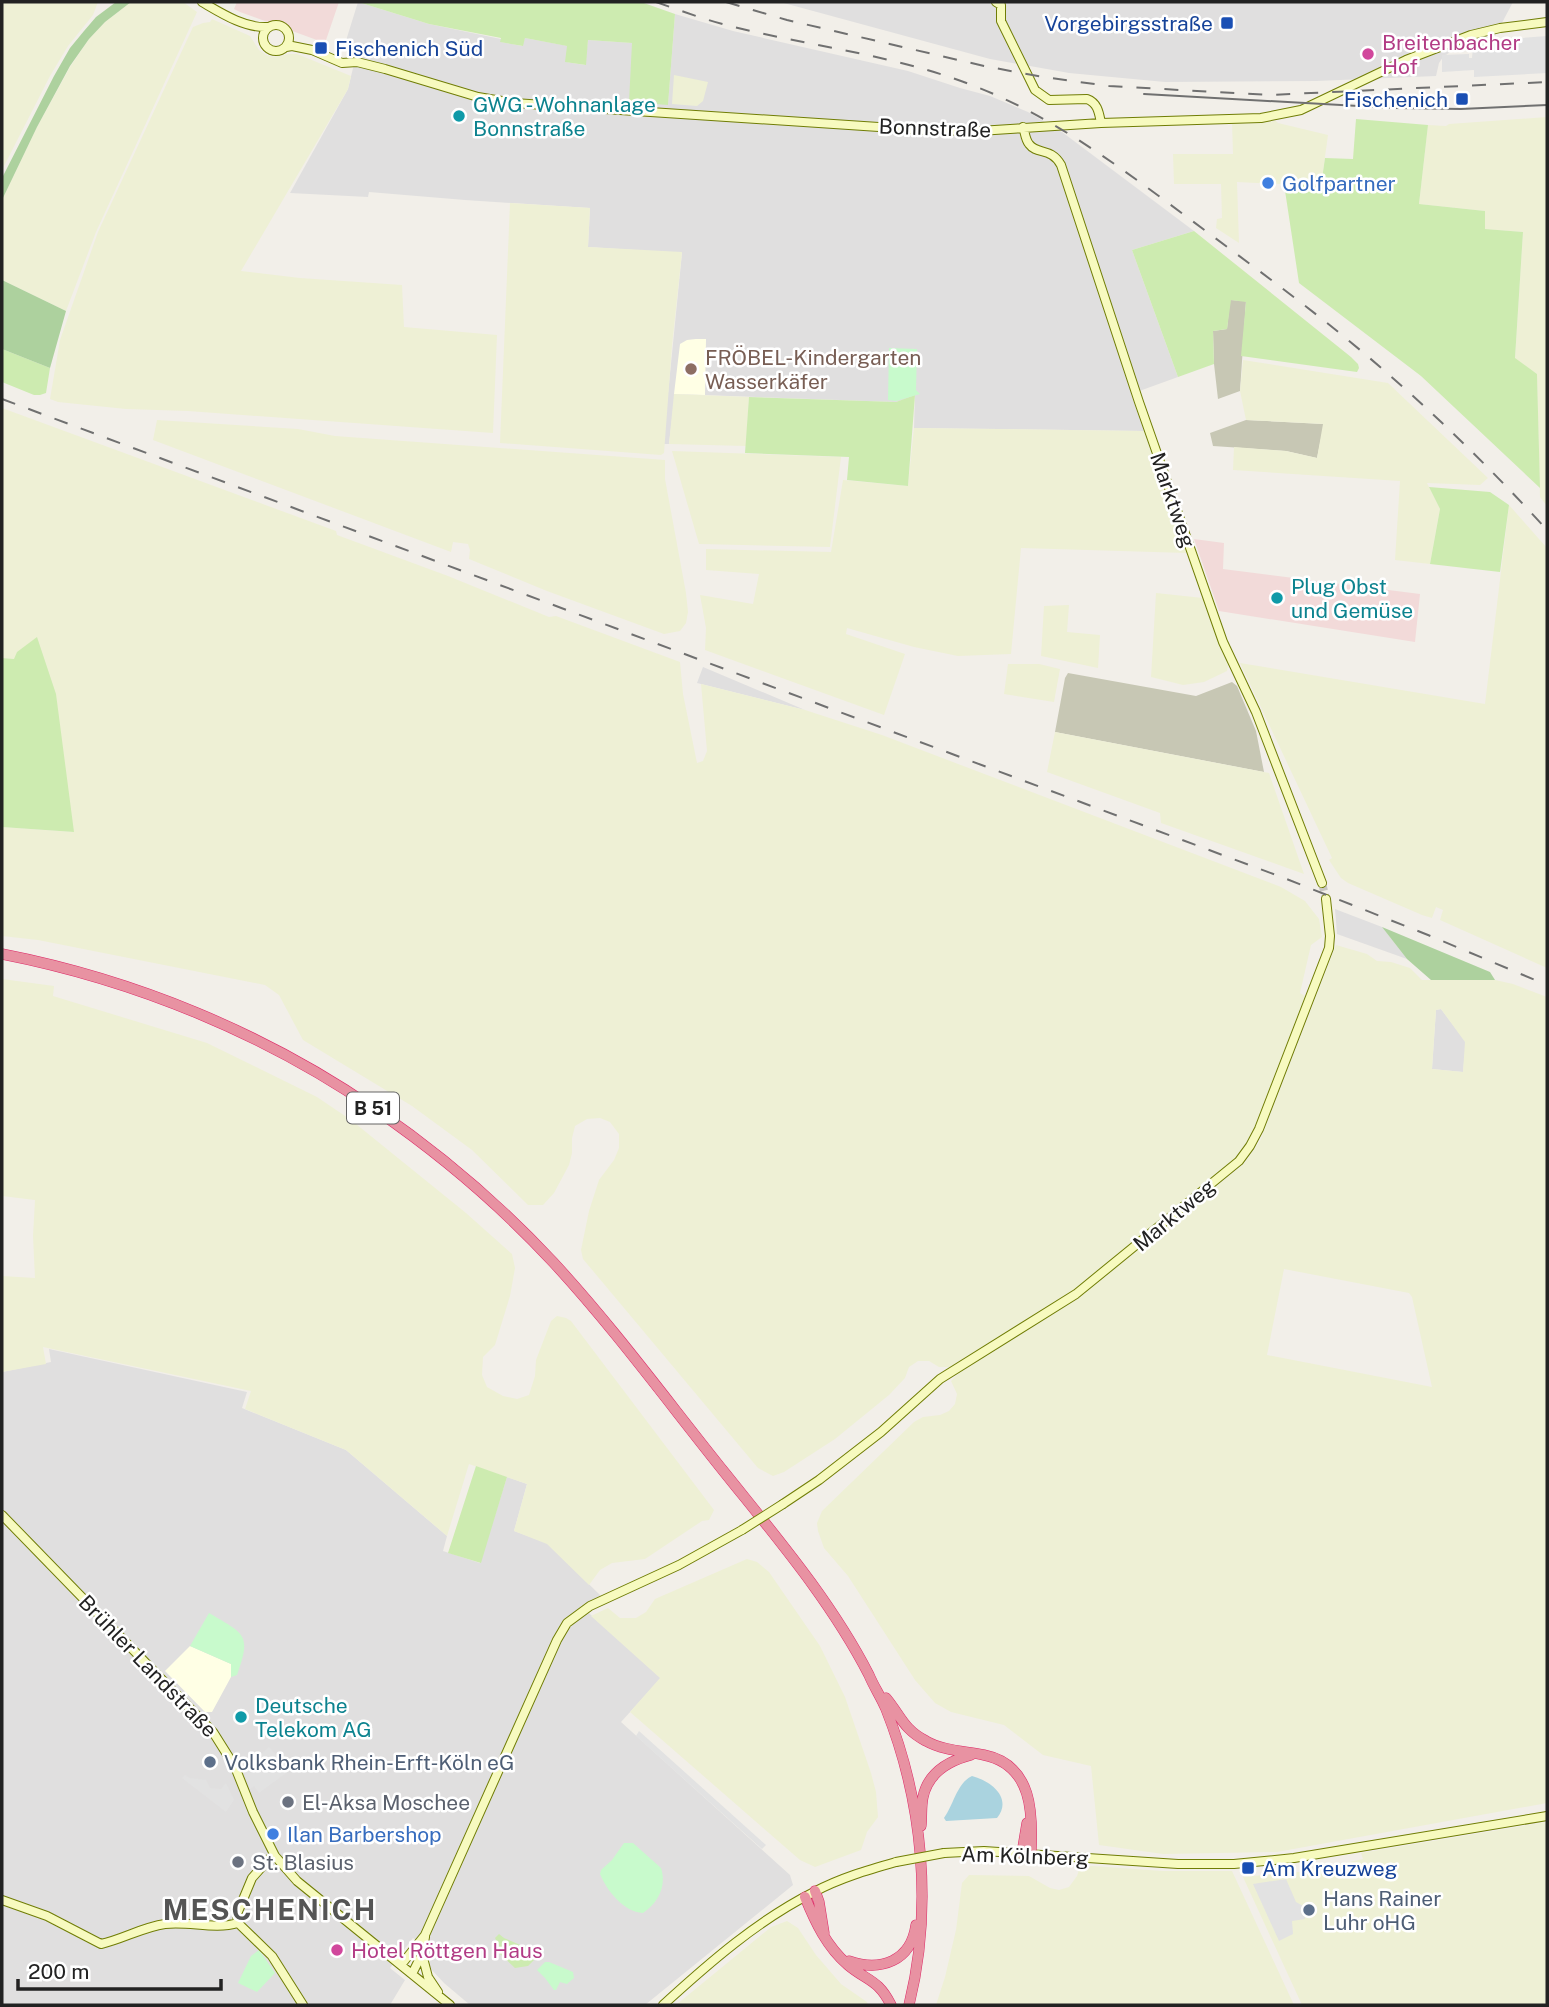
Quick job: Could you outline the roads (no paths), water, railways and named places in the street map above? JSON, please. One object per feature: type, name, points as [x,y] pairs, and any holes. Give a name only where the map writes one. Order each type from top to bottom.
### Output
[{"type":"highway","name":"B 51","points":[[2,954],[71,970],[131,988],[217,1022],[293,1060],[373,1108],[423,1144],[492,1201],[556,1265],[593,1307],[797,1563],[845,1631],[880,1696],[900,1749],[913,1800],[919,1841],[922,1899],[918,1956],[909,2005]]},
{"type":"highway","points":[[872,1682],[890,1703],[901,1722],[920,1738],[941,1748],[994,1758],[1016,1772],[1025,1787],[1030,1812],[1026,1853]]},
{"type":"highway","points":[[919,1841],[922,1801],[929,1782],[949,1763],[975,1754]]},
{"type":"highway","points":[[810,1894],[817,1925],[825,1937],[850,1967],[877,1985],[891,2005]]},
{"type":"highway","points":[[842,1959],[876,1966],[901,1956],[913,1938],[922,1899]]},
{"type":"street","points":[[202,2],[249,25],[280,25],[289,33],[286,47],[278,51],[270,50],[249,25]]},
{"type":"street","points":[[996,2],[1001,5],[1001,21],[1035,90],[1049,100],[1087,99],[1097,106],[1101,123]]},
{"type":"street","name":"Bonnstraße","points":[[286,47],[312,51],[342,63],[357,62],[478,97],[514,103],[924,130],[979,131],[1283,115],[1301,110],[1406,60],[1471,35],[1547,22]]},
{"type":"street","points":[[262,40],[267,27]]},
{"type":"street","name":"Bonnstraße","points":[[289,33],[312,51]]},
{"type":"street","name":"Marktweg","points":[[1023,127],[1031,147],[1051,154],[1061,165],[1137,396],[1223,642],[1256,712],[1322,883]]},
{"type":"street","name":"Marktweg","points":[[425,1935],[567,1623],[579,1613],[679,1565],[742,1530],[819,1480],[881,1432],[940,1379],[1085,1287],[1239,1161],[1259,1129],[1329,948],[1325,899]]},
{"type":"street","name":"Brühler Landstraße","points":[[2,1516],[213,1732],[235,1767],[275,1856],[297,1881],[450,2005]]},
{"type":"street","name":"Am Kölnberg","points":[[663,2005],[694,1976],[757,1927],[810,1894],[864,1871],[896,1862],[944,1853],[984,1851],[1178,1864],[1221,1864],[1294,1858],[1547,1816]]},
{"type":"street","points":[[275,1856],[268,1859],[252,1878],[237,1913],[238,1923],[272,1956],[303,2005]]},
{"type":"street","points":[[2,1900],[47,1916],[101,1944],[167,1924],[225,1926],[238,1923]]},
{"type":"street","points":[[412,1974],[422,1954],[425,1935]]},
{"type":"street","points":[[401,1965],[425,1935]]},
{"type":"street","points":[[422,1954],[428,1977],[441,1997]]},
{"type":"water","points":[[972,1776],[998,1791],[1003,1804],[997,1818],[946,1821],[944,1818],[959,1789]]},
{"type":"tunnel","points":[[1322,883],[1326,899]]},
{"type":"tram line","points":[[1144,94],[1394,108],[1461,109],[1547,105]]},
{"type":"railway","points":[[656,2],[726,25],[910,65],[939,74],[999,97],[1057,127],[1138,181],[1352,343],[1439,420],[1547,530]]},
{"type":"railway","points":[[726,2],[787,20],[984,66],[1109,86],[1269,95],[1547,82]]},
{"type":"railway","points":[[2,399],[1284,878],[1547,985]]},
{"type":"place","name":"Vorgebirgsstraße","points":[[1227,23]]},
{"type":"place","name":"Fischenich Süd","points":[[321,48]]},
{"type":"place","name":"Breitenbacher Hof","points":[[1368,54]]},
{"type":"place","name":"Fischenich","points":[[1462,99]]},
{"type":"place","name":"GWG - Wohnanlage Bonnstraße","points":[[459,116]]},
{"type":"place","name":"Golfpartner","points":[[1268,183]]},
{"type":"place","name":"FRÖBEL-Kindergarten Wasserkäfer","points":[[691,369]]},
{"type":"place","name":"Plug Obst und Gemüse","points":[[1277,598]]},
{"type":"place","name":"Deutsche Telekom AG","points":[[241,1717]]},
{"type":"place","name":"Volksbank Rhein-Erft-Köln eG","points":[[210,1762]]},
{"type":"place","name":"El-Aksa Moschee","points":[[288,1802]]},
{"type":"place","name":"Ilan Barbershop","points":[[273,1834]]},
{"type":"place","name":"St. Blasius","points":[[238,1862]]},
{"type":"place","name":"Am Kreuzweg","points":[[1248,1868]]},
{"type":"place","name":"Hans Rainer Luhr oHG","points":[[1309,1910]]},
{"type":"place","name":"Hotel Röttgen Haus","points":[[337,1950]]},
{"type":"district","name":"MESCHENICH","points":[[270,1909]]}]
